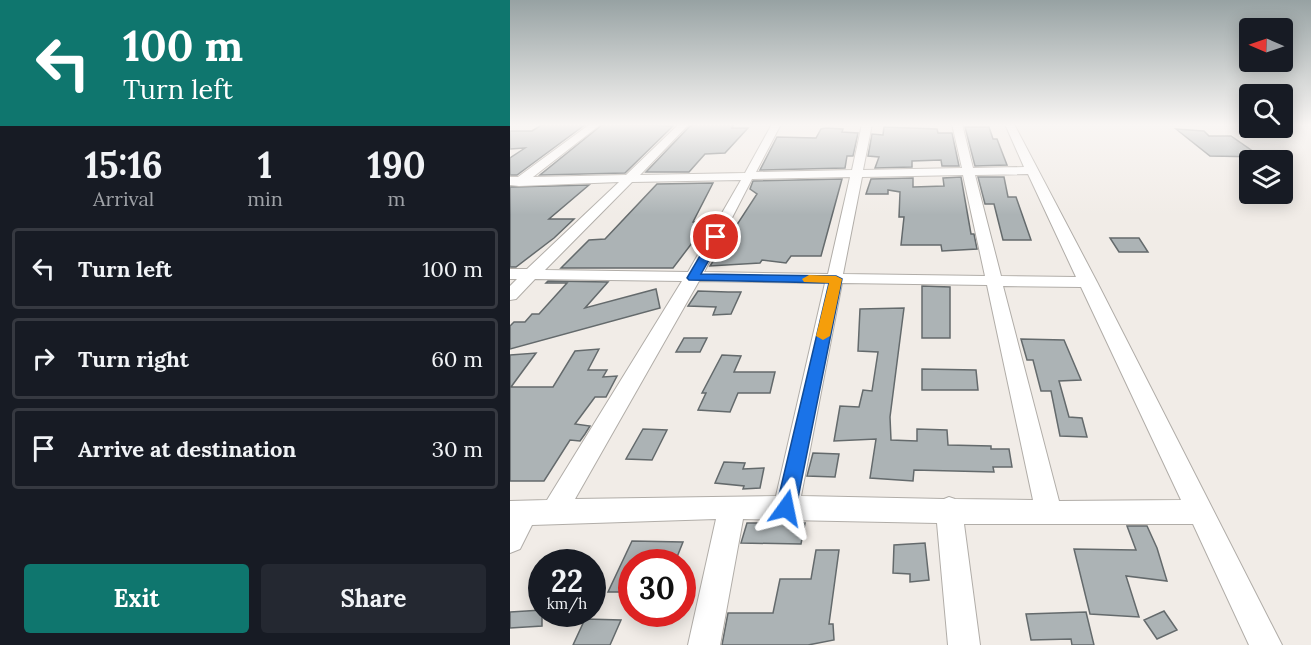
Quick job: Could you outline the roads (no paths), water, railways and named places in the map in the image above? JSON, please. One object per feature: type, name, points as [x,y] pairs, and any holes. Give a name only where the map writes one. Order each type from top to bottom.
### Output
[{"type":"street","points":[[513,183],[554,154]]},
{"type":"street","points":[[510,295],[656,154]]},
{"type":"street","points":[[553,513],[693,278],[762,154]]},
{"type":"street","points":[[786,508],[861,154]]},
{"type":"street","points":[[963,154],[1049,513]]},
{"type":"street","points":[[1024,154],[1266,645]]},
{"type":"street","points":[[513,183],[632,178],[1032,170]]},
{"type":"street","points":[[510,274],[1089,282]]},
{"type":"street","points":[[510,540],[517,514],[732,507],[949,509],[1049,513],[1201,512]]},
{"type":"street","points":[[704,645],[732,507]]},
{"type":"street","points":[[949,509],[964,645]]}]
